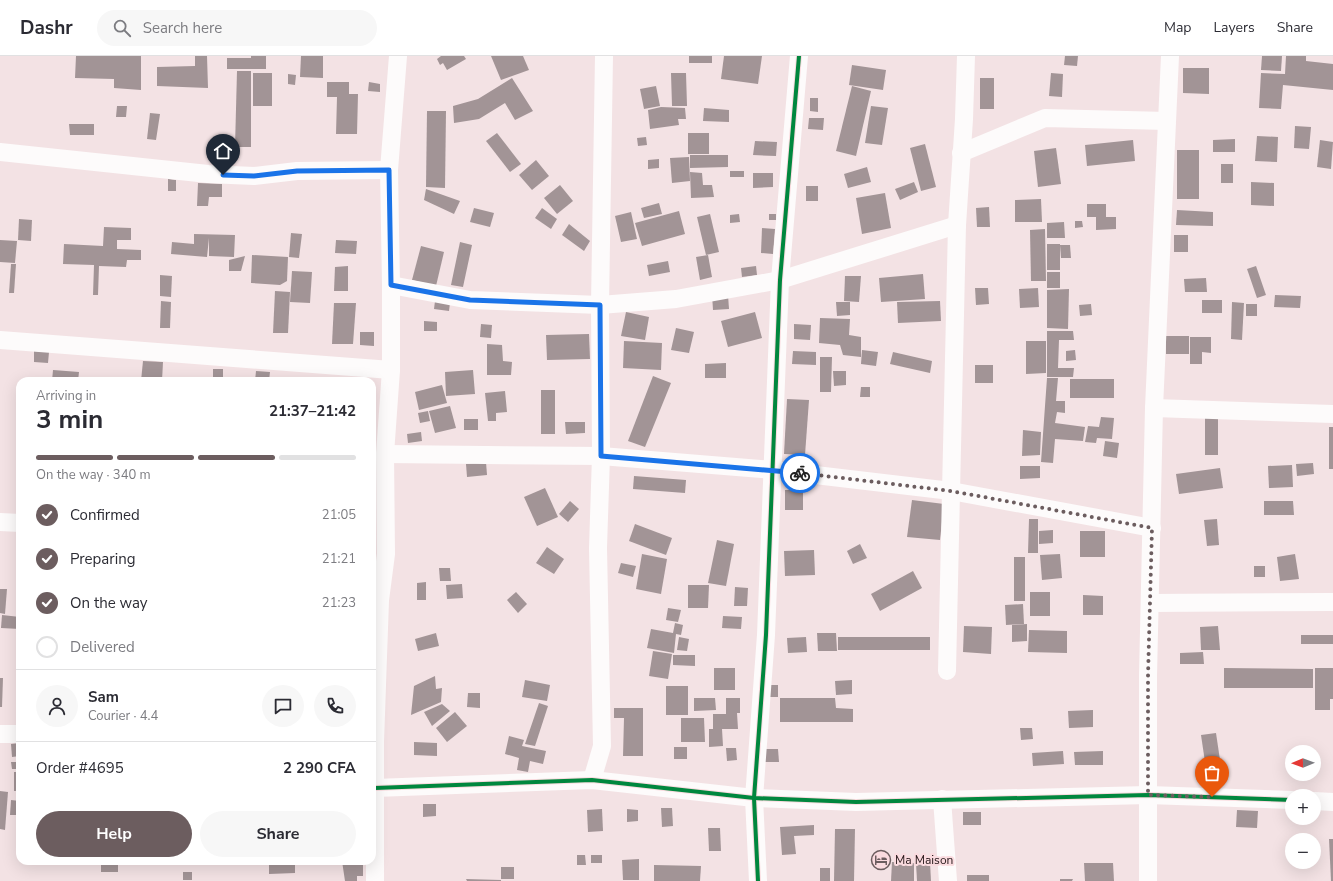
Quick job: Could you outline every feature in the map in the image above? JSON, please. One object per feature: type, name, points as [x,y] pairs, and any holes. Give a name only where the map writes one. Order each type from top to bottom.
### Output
[{"type":"street","points":[[376,681],[380,600],[379,554],[391,370],[389,170],[398,56]]},
{"type":"street","points":[[592,780],[602,746],[598,548],[601,456],[600,305],[604,56]]},
{"type":"street","points":[[758,881],[754,798],[766,635],[780,280],[799,56]]},
{"type":"street","points":[[947,671],[957,226],[964,119],[966,56]]},
{"type":"street","points":[[1148,881],[1148,676],[1154,408],[1170,56]]},
{"type":"street","points":[[961,152],[1045,118],[1167,122]]},
{"type":"street","points":[[0,152],[208,174],[254,176],[297,171],[389,170]]},
{"type":"street","points":[[391,285],[470,300],[600,305],[676,299],[780,280],[957,226]]},
{"type":"street","points":[[0,340],[391,370]]},
{"type":"street","points":[[1154,408],[1333,414]]},
{"type":"street","points":[[385,454],[601,456],[773,470],[951,491],[1152,528]]},
{"type":"street","points":[[0,522],[16,523]]},
{"type":"street","points":[[1150,603],[1333,602]]},
{"type":"street","points":[[0,734],[16,734]]},
{"type":"street","points":[[376,788],[592,780],[754,798],[856,802],[1148,795],[1285,800]]},
{"type":"street","points":[[942,799],[948,881]]},
{"type":"street","points":[[1321,801],[1333,802]]},
{"type":"street","points":[[375,865],[375,881]]},
{"type":"building","points":[[76,56],[141,56],[141,90],[114,88],[114,79],[75,78]]},
{"type":"building","points":[[195,56],[207,56],[208,88],[157,86],[157,67],[195,66]]},
{"type":"building","points":[[251,56],[266,56],[266,69],[227,69],[227,58],[251,58]]},
{"type":"building","points":[[301,56],[323,56],[323,78],[300,77]]},
{"type":"building","points":[[441,56],[464,56],[466,59],[447,70],[443,63],[440,65],[437,59]]},
{"type":"building","points":[[491,56],[523,56],[529,70],[501,80]]},
{"type":"building","points":[[689,56],[712,56],[712,63],[689,63]]},
{"type":"building","points":[[724,56],[762,56],[758,84],[721,79]]},
{"type":"building","points":[[1065,56],[1078,56],[1077,66],[1064,65]]},
{"type":"building","points":[[1262,56],[1282,56],[1281,71],[1261,70]]},
{"type":"building","points":[[1286,56],[1306,56],[1306,61],[1333,64],[1333,90],[1283,85],[1281,109],[1259,108],[1261,73],[1285,74]]},
{"type":"building","points":[[852,65],[886,70],[883,90],[849,85]]},
{"type":"building","points":[[1183,68],[1209,68],[1209,94],[1183,93]]},
{"type":"building","points":[[237,71],[251,71],[251,147],[235,147]]},
{"type":"building","points":[[253,73],[272,73],[272,106],[253,106]]},
{"type":"building","points":[[671,73],[686,73],[687,106],[672,106]]},
{"type":"building","points":[[1051,73],[1063,74],[1062,97],[1049,96]]},
{"type":"building","points":[[288,74],[296,75],[295,85],[288,84]]},
{"type":"building","points":[[512,78],[533,111],[515,120],[505,103],[479,119],[454,123],[453,106],[478,99]]},
{"type":"building","points":[[980,78],[994,78],[994,109],[980,109]]},
{"type":"building","points":[[327,82],[349,82],[349,94],[358,94],[357,134],[336,134],[337,97],[327,97]]},
{"type":"building","points":[[369,82],[380,84],[380,92],[368,91]]},
{"type":"building","points":[[656,86],[660,106],[644,109],[640,89]]},
{"type":"building","points":[[852,86],[871,91],[856,156],[836,151]]},
{"type":"building","points":[[810,98],[818,98],[818,112],[810,111]]},
{"type":"building","points":[[117,106],[127,106],[126,117],[116,117]]},
{"type":"building","points":[[871,106],[888,108],[882,145],[865,143]]},
{"type":"building","points":[[661,107],[685,108],[686,119],[678,119],[679,125],[650,129],[648,110]]},
{"type":"building","points":[[704,108],[729,110],[729,122],[703,121]]},
{"type":"building","points":[[427,111],[446,111],[445,188],[426,187]]},
{"type":"building","points":[[150,113],[160,114],[156,140],[147,139]]},
{"type":"building","points":[[809,118],[824,118],[823,130],[808,129]]},
{"type":"building","points":[[69,124],[94,124],[94,135],[70,135]]},
{"type":"building","points":[[1295,126],[1311,127],[1309,149],[1294,148]]},
{"type":"building","points":[[497,133],[521,164],[510,172],[486,141]]},
{"type":"building","points":[[688,133],[709,133],[709,154],[688,154]]},
{"type":"building","points":[[1257,136],[1278,137],[1277,162],[1255,161]]},
{"type":"building","points":[[646,137],[647,145],[638,146],[637,138]]},
{"type":"building","points":[[1235,139],[1235,152],[1213,152],[1213,140]]},
{"type":"building","points":[[1133,140],[1135,161],[1087,166],[1085,145]]},
{"type":"building","points":[[1320,140],[1333,142],[1331,169],[1317,167]]},
{"type":"building","points":[[755,141],[777,142],[776,156],[753,155]]},
{"type":"building","points":[[925,144],[936,187],[921,191],[910,148]]},
{"type":"building","points":[[1056,148],[1061,184],[1038,187],[1034,151]]},
{"type":"building","points":[[1177,150],[1199,150],[1199,199],[1177,199]]},
{"type":"building","points":[[690,155],[728,155],[728,167],[690,168]]},
{"type":"building","points":[[689,157],[690,181],[672,183],[670,158]]},
{"type":"building","points":[[659,159],[659,168],[648,169],[648,160]]},
{"type":"building","points":[[536,160],[549,176],[532,190],[519,175]]},
{"type":"building","points":[[1221,164],[1233,164],[1233,183],[1221,183]]},
{"type":"building","points":[[867,167],[871,182],[848,188],[844,174]]},
{"type":"building","points":[[730,171],[744,171],[744,177],[730,177]]},
{"type":"building","points":[[690,172],[702,173],[703,185],[712,185],[714,197],[691,198]]},
{"type":"building","points":[[753,173],[773,173],[773,187],[753,188]]},
{"type":"building","points":[[168,179],[176,180],[176,191],[168,191]]},
{"type":"building","points":[[914,182],[918,192],[900,200],[895,189]]},
{"type":"building","points":[[1251,182],[1274,183],[1274,206],[1251,205]]},
{"type":"building","points":[[198,183],[222,184],[222,197],[209,197],[208,206],[197,206]]},
{"type":"building","points":[[560,185],[573,201],[557,214],[544,198]]},
{"type":"building","points":[[806,186],[818,186],[818,201],[806,201]]},
{"type":"building","points":[[426,189],[460,201],[454,214],[424,200]]},
{"type":"building","points":[[885,193],[891,228],[862,234],[856,198]]},
{"type":"building","points":[[1041,199],[1042,222],[1015,222],[1015,200]]},
{"type":"building","points":[[659,203],[662,214],[644,218],[641,208]]},
{"type":"building","points":[[1087,204],[1106,204],[1106,217],[1116,217],[1116,229],[1096,230],[1096,217],[1087,217]]},
{"type":"building","points":[[989,207],[990,227],[977,227],[976,208]]},
{"type":"building","points":[[474,208],[494,213],[490,227],[470,222]]},
{"type":"building","points":[[542,208],[557,219],[551,229],[535,218]]},
{"type":"building","points":[[1177,210],[1213,212],[1213,226],[1176,225]]},
{"type":"building","points":[[679,211],[685,234],[642,246],[635,223]]},
{"type":"building","points":[[631,212],[637,239],[621,242],[615,216]]},
{"type":"building","points":[[710,214],[719,252],[706,255],[697,217]]},
{"type":"building","points":[[739,214],[740,222],[730,223],[730,215]]},
{"type":"building","points":[[769,214],[776,214],[776,220],[769,220]]},
{"type":"building","points":[[19,219],[32,220],[31,241],[18,240]]},
{"type":"building","points":[[1075,221],[1082,221],[1083,227],[1075,228]]},
{"type":"building","points":[[1064,222],[1065,238],[1047,238],[1047,223]]},
{"type":"building","points":[[569,224],[590,241],[584,251],[562,235]]},
{"type":"building","points":[[104,227],[131,228],[131,240],[117,240],[117,249],[141,250],[141,260],[127,260],[126,267],[99,266],[98,295],[93,295],[94,265],[63,264],[64,244],[103,246]]},
{"type":"building","points":[[762,228],[775,229],[773,254],[761,253]]},
{"type":"building","points":[[1045,229],[1046,281],[1031,281],[1030,230]]},
{"type":"building","points":[[291,233],[302,234],[299,258],[289,257]]},
{"type":"building","points":[[194,234],[235,235],[234,257],[209,256],[209,238],[207,257],[171,254],[172,242],[194,244]]},
{"type":"building","points":[[1174,235],[1188,235],[1188,252],[1174,252]]},
{"type":"building","points":[[0,240],[17,241],[15,263],[0,262]]},
{"type":"building","points":[[336,240],[357,241],[356,254],[335,253]]},
{"type":"building","points":[[460,242],[472,245],[463,287],[451,285]]},
{"type":"building","points":[[1047,244],[1060,244],[1060,270],[1047,270]]},
{"type":"building","points":[[1060,245],[1070,245],[1071,258],[1061,258]]},
{"type":"building","points":[[421,246],[444,252],[436,286],[412,280]]},
{"type":"building","points":[[252,255],[288,257],[287,281],[280,285],[251,283]]},
{"type":"building","points":[[708,255],[712,277],[700,280],[696,257]]},
{"type":"building","points":[[245,256],[241,271],[229,271],[229,260]]},
{"type":"building","points":[[668,261],[670,272],[649,276],[647,265]]},
{"type":"building","points":[[11,264],[16,264],[14,293],[9,293]]},
{"type":"building","points":[[348,266],[348,291],[334,291],[335,267]]},
{"type":"building","points":[[756,266],[757,275],[742,277],[741,268]]},
{"type":"building","points":[[1256,266],[1266,295],[1257,298],[1247,269]]},
{"type":"building","points":[[292,271],[312,272],[310,303],[290,302]]},
{"type":"building","points":[[1047,272],[1060,272],[1060,288],[1047,288]]},
{"type":"building","points":[[923,274],[925,299],[881,302],[879,278]]},
{"type":"building","points":[[160,275],[172,276],[171,297],[160,296]]},
{"type":"building","points":[[845,276],[861,276],[859,302],[844,301]]},
{"type":"building","points":[[1206,278],[1207,292],[1185,292],[1184,279]]},
{"type":"building","points":[[975,288],[988,288],[989,304],[976,305]]},
{"type":"building","points":[[1038,288],[1039,307],[1020,308],[1019,289]]},
{"type":"building","points":[[1069,289],[1068,329],[1047,328],[1047,290]]},
{"type":"building","points":[[275,291],[290,292],[288,333],[273,333]]},
{"type":"building","points":[[712,295],[728,295],[729,309],[713,310]]},
{"type":"building","points":[[1275,295],[1301,296],[1300,308],[1274,307]]},
{"type":"building","points":[[1202,300],[1222,300],[1222,313],[1202,313]]},
{"type":"building","points":[[161,301],[171,302],[170,328],[160,328]]},
{"type":"building","points":[[435,301],[450,303],[449,311],[434,309]]},
{"type":"building","points":[[940,301],[941,321],[898,323],[897,302]]},
{"type":"building","points":[[836,302],[850,302],[850,315],[837,316]]},
{"type":"building","points":[[1232,302],[1244,303],[1242,340],[1231,339]]},
{"type":"building","points":[[334,303],[356,303],[353,344],[332,344]]},
{"type":"building","points":[[1091,304],[1092,315],[1080,316],[1079,305]]},
{"type":"building","points":[[1246,304],[1257,304],[1257,316],[1246,316]]},
{"type":"building","points":[[626,312],[649,317],[645,340],[621,336]]},
{"type":"building","points":[[755,312],[762,338],[728,347],[721,321]]},
{"type":"building","points":[[820,318],[850,319],[849,335],[861,337],[861,357],[843,355],[840,345],[819,343]]},
{"type":"building","points":[[424,321],[437,322],[437,331],[424,331]]},
{"type":"building","points":[[481,324],[492,325],[491,338],[480,337]]},
{"type":"building","points":[[794,324],[811,325],[810,340],[794,339]]},
{"type":"building","points":[[676,328],[694,332],[689,353],[671,350]]},
{"type":"building","points":[[1047,331],[1073,331],[1074,340],[1059,340],[1058,368],[1074,368],[1073,377],[1047,377]]},
{"type":"building","points":[[360,332],[374,332],[374,346],[360,345]]},
{"type":"building","points":[[589,334],[590,359],[547,360],[546,335]]},
{"type":"building","points":[[1166,336],[1189,336],[1189,354],[1166,354]]},
{"type":"building","points":[[1190,337],[1211,337],[1211,353],[1202,352],[1202,364],[1190,364]]},
{"type":"building","points":[[624,341],[662,343],[661,370],[623,368]]},
{"type":"building","points":[[1026,341],[1046,341],[1046,373],[1026,374]]},
{"type":"building","points":[[487,344],[502,345],[503,361],[512,362],[511,375],[487,375]]},
{"type":"building","points":[[862,350],[878,352],[876,366],[861,364]]},
{"type":"building","points":[[1075,350],[1076,360],[1066,361],[1066,351]]},
{"type":"building","points":[[34,351],[49,352],[48,363],[34,362]]},
{"type":"building","points":[[793,351],[816,352],[816,365],[792,364]]},
{"type":"building","points":[[893,352],[932,361],[930,373],[890,364]]},
{"type":"building","points":[[820,357],[832,357],[831,392],[820,392]]},
{"type":"building","points":[[143,361],[163,362],[162,377],[141,377]]},
{"type":"building","points":[[726,363],[726,378],[705,378],[705,364]]},
{"type":"building","points":[[975,365],[993,365],[993,383],[975,383]]},
{"type":"building","points":[[213,369],[223,369],[223,377],[213,377]]},
{"type":"building","points":[[53,370],[79,372],[78,377],[52,377]]},
{"type":"building","points":[[473,370],[475,394],[446,396],[445,372]]},
{"type":"building","points":[[256,371],[270,372],[269,377],[255,377]]},
{"type":"building","points":[[833,371],[846,371],[846,385],[834,386]]},
{"type":"building","points":[[653,376],[671,383],[645,447],[628,441]]},
{"type":"building","points":[[1047,378],[1058,378],[1056,401],[1065,401],[1065,413],[1057,412],[1055,423],[1085,427],[1083,441],[1055,439],[1053,463],[1041,462]]},
{"type":"building","points":[[1070,379],[1114,379],[1114,398],[1070,398]]},
{"type":"building","points":[[442,385],[447,403],[419,410],[415,392]]},
{"type":"building","points":[[861,387],[870,387],[870,397],[860,397]]},
{"type":"building","points":[[541,390],[555,390],[555,434],[541,434]]},
{"type":"building","points":[[505,391],[507,412],[496,413],[496,421],[488,421],[485,393]]},
{"type":"building","points":[[787,399],[809,400],[805,455],[784,454]]},
{"type":"building","points":[[450,406],[456,428],[435,433],[429,411]]},
{"type":"building","points":[[428,411],[430,421],[420,423],[418,413]]},
{"type":"building","points":[[1101,417],[1114,418],[1112,439],[1097,438],[1096,443],[1085,442],[1088,426],[1099,427]]},
{"type":"building","points":[[1205,418],[1218,418],[1218,455],[1205,455]]},
{"type":"building","points":[[464,419],[478,419],[478,430],[464,430]]},
{"type":"building","points":[[565,422],[585,422],[585,433],[566,434]]},
{"type":"building","points":[[1329,427],[1333,427],[1333,469],[1329,469]]},
{"type":"building","points":[[1023,430],[1041,432],[1040,455],[1022,456]]},
{"type":"building","points":[[421,432],[422,441],[408,443],[407,434]]},
{"type":"building","points":[[1105,441],[1119,443],[1117,458],[1103,456]]},
{"type":"building","points":[[486,462],[487,475],[467,477],[466,464]]},
{"type":"building","points":[[1313,463],[1314,474],[1297,476],[1296,464]]},
{"type":"building","points":[[1292,465],[1293,487],[1269,488],[1268,466]]},
{"type":"building","points":[[1020,466],[1040,466],[1040,478],[1020,479]]},
{"type":"building","points":[[1220,468],[1223,488],[1179,494],[1176,474]]},
{"type":"building","points":[[634,476],[686,480],[685,493],[633,489]]},
{"type":"building","points":[[545,488],[558,517],[537,526],[524,497]]},
{"type":"building","points":[[785,490],[803,490],[803,510],[785,510]]},
{"type":"building","points":[[912,500],[944,504],[940,540],[907,537]]},
{"type":"building","points":[[570,501],[579,509],[568,522],[559,514]]},
{"type":"building","points":[[1264,501],[1293,501],[1294,515],[1264,515]]},
{"type":"building","points":[[1029,519],[1038,519],[1038,553],[1028,553]]},
{"type":"building","points":[[1217,519],[1219,545],[1207,546],[1204,520]]},
{"type":"building","points":[[635,524],[672,538],[666,555],[629,541]]},
{"type":"building","points":[[1053,530],[1053,543],[1039,544],[1039,531]]},
{"type":"building","points":[[1080,531],[1105,531],[1105,557],[1080,557]]},
{"type":"building","points":[[717,540],[734,544],[726,586],[708,583]]},
{"type":"building","points":[[860,544],[867,558],[853,564],[847,551]]},
{"type":"building","points":[[547,547],[564,559],[554,574],[536,563]]},
{"type":"building","points":[[814,550],[815,575],[785,576],[784,551]]},
{"type":"building","points":[[642,554],[667,559],[661,594],[636,589]]},
{"type":"building","points":[[1060,554],[1062,578],[1042,580],[1040,555]]},
{"type":"building","points":[[1295,554],[1299,579],[1280,581],[1277,557]]},
{"type":"building","points":[[1014,557],[1025,557],[1025,601],[1014,601]]},
{"type":"building","points":[[621,563],[636,566],[633,577],[618,573]]},
{"type":"building","points":[[1254,566],[1265,566],[1265,577],[1254,577]]},
{"type":"building","points":[[439,568],[450,568],[451,581],[440,581]]},
{"type":"building","points":[[913,571],[922,588],[880,611],[871,594]]},
{"type":"building","points":[[426,582],[426,600],[417,600],[417,583]]},
{"type":"building","points":[[462,584],[463,598],[447,599],[446,585]]},
{"type":"building","points":[[688,585],[709,585],[708,608],[688,608]]},
{"type":"building","points":[[735,587],[748,588],[747,606],[734,606]]},
{"type":"building","points":[[0,589],[7,589],[5,614],[0,613]]},
{"type":"building","points":[[516,592],[527,604],[518,613],[507,600]]},
{"type":"building","points":[[1030,592],[1050,592],[1050,616],[1030,616]]},
{"type":"building","points":[[1083,595],[1103,596],[1103,615],[1083,615]]},
{"type":"building","points":[[1023,604],[1024,624],[1006,625],[1005,605]]},
{"type":"building","points":[[668,608],[681,610],[678,622],[666,620]]},
{"type":"building","points":[[2,615],[16,617],[16,629],[1,628]]},
{"type":"building","points":[[723,616],[742,617],[741,629],[722,628]]},
{"type":"building","points":[[675,623],[683,625],[681,635],[676,634],[674,653],[647,648],[651,629],[673,633]]},
{"type":"building","points":[[1027,624],[1027,641],[1012,642],[1012,625]]},
{"type":"building","points":[[964,626],[992,627],[991,654],[963,652]]},
{"type":"building","points":[[1218,626],[1220,650],[1201,650],[1200,627]]},
{"type":"building","points":[[1029,630],[1067,631],[1067,653],[1028,652]]},
{"type":"building","points":[[436,633],[439,646],[418,651],[415,639]]},
{"type":"building","points":[[817,633],[836,633],[837,651],[818,651]]},
{"type":"building","points":[[1301,635],[1333,635],[1333,644],[1301,644]]},
{"type":"building","points":[[679,637],[689,639],[687,651],[677,650]]},
{"type":"building","points":[[806,637],[807,652],[788,653],[787,638]]},
{"type":"building","points":[[838,637],[930,637],[930,650],[838,650]]},
{"type":"building","points":[[653,651],[672,654],[668,679],[649,676]]},
{"type":"building","points":[[1203,652],[1204,664],[1180,664],[1180,653]]},
{"type":"building","points":[[673,655],[695,655],[695,666],[673,665]]},
{"type":"building","points":[[714,668],[735,668],[735,690],[714,690]]},
{"type":"building","points":[[1224,668],[1313,669],[1313,688],[1224,688]]},
{"type":"building","points":[[1315,668],[1333,668],[1333,699],[1330,699],[1330,710],[1315,710]]},
{"type":"building","points":[[435,676],[436,689],[442,688],[441,702],[411,715],[414,686]]},
{"type":"building","points":[[0,678],[3,678],[2,707],[0,707]]},
{"type":"building","points":[[525,680],[550,685],[547,701],[522,697]]},
{"type":"building","points":[[852,680],[852,694],[836,695],[835,681]]},
{"type":"building","points":[[769,685],[778,685],[778,697],[769,697]]},
{"type":"building","points":[[666,686],[688,686],[688,715],[666,715]]},
{"type":"building","points":[[468,693],[480,693],[480,708],[467,707]]},
{"type":"building","points":[[694,698],[715,698],[716,710],[694,711]]},
{"type":"building","points":[[726,698],[740,698],[740,713],[737,713],[738,729],[722,729],[723,746],[709,747],[709,729],[713,729],[713,714],[726,714]]},
{"type":"building","points":[[780,698],[835,698],[836,708],[853,709],[853,722],[780,722]]},
{"type":"building","points":[[539,703],[548,706],[535,746],[525,744]]},
{"type":"building","points":[[442,704],[450,711],[432,726],[424,712]]},
{"type":"building","points":[[614,708],[643,708],[643,756],[623,756],[624,718],[614,718]]},
{"type":"building","points":[[1093,710],[1093,727],[1069,728],[1068,711]]},
{"type":"building","points":[[455,712],[467,726],[447,742],[436,728]]},
{"type":"building","points":[[681,718],[704,718],[705,742],[681,742]]},
{"type":"building","points":[[1020,728],[1032,728],[1033,739],[1021,740]]},
{"type":"building","points":[[1216,733],[1220,760],[1205,762],[1201,735]]},
{"type":"building","points":[[509,736],[524,740],[522,746],[546,751],[543,764],[530,761],[528,772],[517,770],[519,758],[505,754]]},
{"type":"building","points":[[414,742],[437,743],[437,756],[414,755]]},
{"type":"building","points":[[16,743],[16,756],[12,757],[11,744]]},
{"type":"building","points":[[674,747],[687,747],[687,759],[674,759]]},
{"type":"building","points":[[726,748],[736,748],[737,760],[727,761]]},
{"type":"building","points":[[763,749],[778,749],[779,762],[764,762]]},
{"type":"building","points":[[1063,751],[1064,764],[1033,766],[1032,753]]},
{"type":"building","points":[[1103,751],[1103,765],[1075,765],[1074,752]]},
{"type":"building","points":[[11,762],[16,762],[16,769],[12,769]]},
{"type":"building","points":[[14,772],[16,772],[16,791],[14,791]]},
{"type":"building","points":[[0,791],[8,792],[5,830],[0,829]]},
{"type":"building","points":[[11,800],[16,801],[16,815],[10,815]]},
{"type":"building","points":[[423,804],[436,804],[436,816],[423,817]]},
{"type":"building","points":[[661,808],[672,808],[673,826],[662,827]]},
{"type":"building","points":[[602,809],[603,831],[588,832],[587,810]]},
{"type":"building","points":[[627,809],[638,810],[638,821],[627,822]]},
{"type":"building","points":[[1237,810],[1258,811],[1257,828],[1236,827]]},
{"type":"building","points":[[963,812],[981,812],[981,825],[963,825]]},
{"type":"building","points":[[814,825],[814,835],[794,836],[796,854],[782,855],[780,827]]},
{"type":"building","points":[[708,828],[720,828],[721,851],[709,851]]},
{"type":"building","points":[[835,829],[855,829],[854,881],[834,881]]},
{"type":"building","points":[[1329,839],[1333,839],[1333,881],[1331,881]]},
{"type":"building","points":[[577,855],[585,855],[586,865],[577,865]]},
{"type":"building","points":[[591,855],[602,855],[602,863],[591,863]]},
{"type":"building","points":[[639,859],[639,880],[623,880],[622,860]]},
{"type":"building","points":[[892,862],[914,863],[914,881],[891,881]]},
{"type":"building","points":[[930,862],[931,881],[917,881],[916,863]]},
{"type":"building","points":[[1084,863],[1113,863],[1114,881],[1085,881]]},
{"type":"building","points":[[101,865],[118,865],[118,872],[101,872]]},
{"type":"building","points":[[269,865],[295,865],[295,873],[269,874]]},
{"type":"building","points":[[343,865],[363,865],[363,876],[357,876],[357,881],[345,881]]},
{"type":"building","points":[[654,865],[701,866],[700,881],[654,881]]},
{"type":"building","points":[[501,867],[514,867],[514,879],[501,879]]},
{"type":"building","points":[[820,868],[830,868],[830,881],[820,881]]},
{"type":"building","points":[[183,872],[192,872],[192,880],[183,880]]},
{"type":"building","points":[[967,875],[989,875],[989,881],[967,881]]},
{"type":"building","points":[[466,879],[501,880],[501,881],[467,881]]},
{"type":"building","points":[[1060,879],[1073,879],[1072,881],[1060,881]]},
{"type":"cycle path","points":[[758,881],[754,798],[766,635],[780,280],[799,56]]},
{"type":"cycle path","points":[[376,788],[592,780],[754,798],[856,802],[1148,795],[1285,800]]},
{"type":"way so far","points":[[800,473],[951,491],[1152,528],[1148,676],[1148,795],[1212,797]]},
{"type":"place","name":"Ma Maison","points":[[881,860]]},
{"type":"route","points":[[223,175],[254,176],[297,171],[389,170],[391,285],[470,300],[600,305],[601,456],[800,473]]}]
